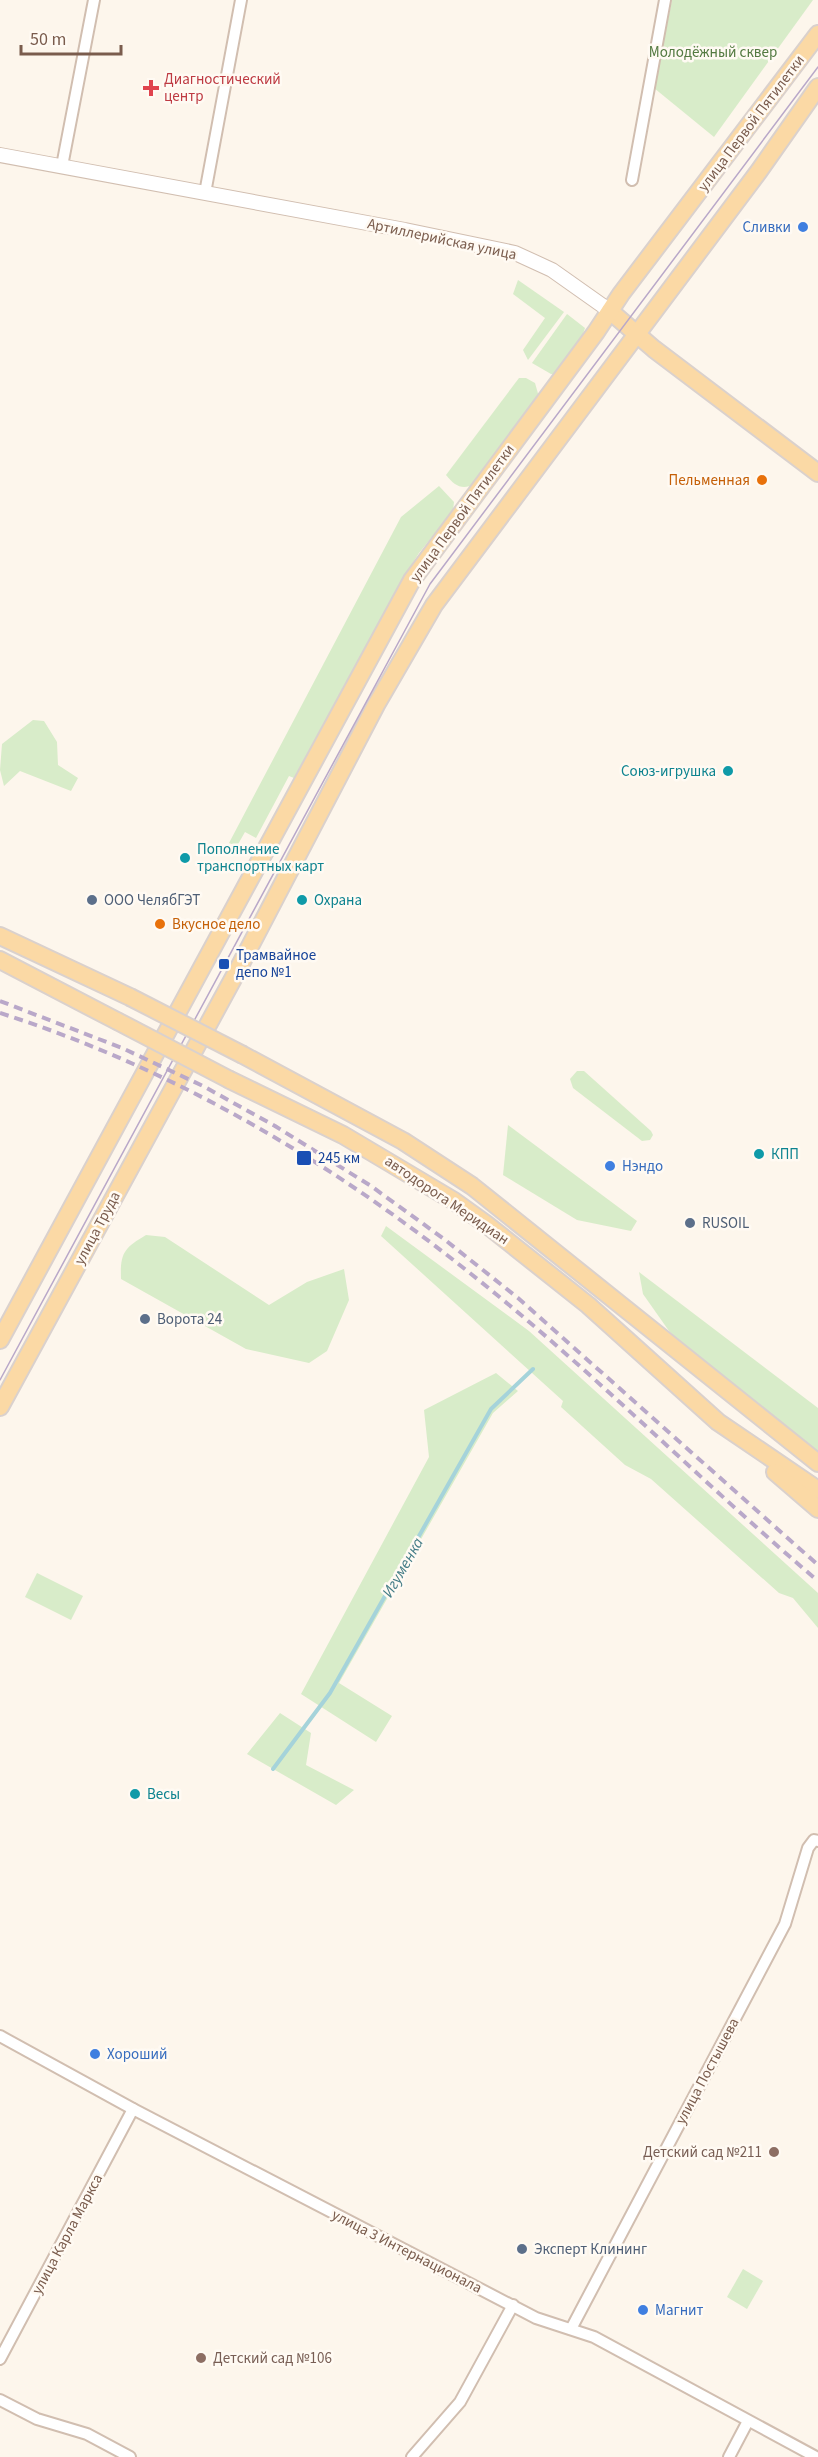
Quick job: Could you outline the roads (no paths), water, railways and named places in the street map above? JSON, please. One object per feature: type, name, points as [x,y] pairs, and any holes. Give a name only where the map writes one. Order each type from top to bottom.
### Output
[{"type":"main road","name":"улица Первой Пятилетки","points":[[167,1032],[412,580],[818,34]]},
{"type":"main road","name":"улица Первой Пятилетки","points":[[195,1048],[277,896],[320,809],[428,614],[759,171],[818,87]]},
{"type":"main road","name":"Артиллерийская улица","points":[[610,311],[663,356],[818,473]]},
{"type":"main road","name":"автодорога Меридиан","points":[[0,936],[130,997],[403,1141],[472,1186],[818,1463]]},
{"type":"main road","name":"автодорога Меридиан","points":[[0,960],[374,1152],[478,1218],[588,1305],[718,1422],[818,1490]]},
{"type":"main road","name":"улица Труда","points":[[0,1340],[167,1032]]},
{"type":"main road","name":"улица Труда","points":[[0,1407],[195,1048]]},
{"type":"main road","points":[[718,1422],[818,1509]]},
{"type":"street","points":[[62,166],[94,0]]},
{"type":"street","points":[[205,193],[241,0]]},
{"type":"street","points":[[632,180],[665,0]]},
{"type":"street","name":"Артиллерийская улица","points":[[0,155],[515,253],[552,270],[610,311]]},
{"type":"street","name":"улица Постышева","points":[[571,2329],[785,1924],[798,1874],[808,1848],[816,1840]]},
{"type":"street","name":"улица 3 Интернационала","points":[[0,2036],[133,2109],[536,2318],[594,2337],[816,2457]]},
{"type":"street","name":"улица Карла Маркса","points":[[0,2360],[133,2109]]},
{"type":"street","points":[[412,2457],[460,2402],[513,2305]]},
{"type":"street","points":[[0,2400],[37,2419],[87,2434],[130,2457]]},
{"type":"street","points":[[729,2457],[748,2421]]},
{"type":"waterway","name":"Игуменка","points":[[273,1769],[330,1693],[491,1409],[533,1369]]},
{"type":"tram line","points":[[0,1380],[430,584],[818,67]]},
{"type":"railway","points":[[0,1001],[122,1048],[203,1086],[275,1126],[371,1186],[444,1239],[518,1298],[818,1565]]},
{"type":"railway","points":[[0,1013],[125,1060],[186,1089],[302,1154],[413,1229],[556,1345],[818,1581]]},
{"type":"place","name":"Диагностический центр","points":[[151,88]]},
{"type":"place","name":"Сливки","points":[[803,227]]},
{"type":"place","name":"Пельменная","points":[[762,480]]},
{"type":"place","name":"Союз-игрушка","points":[[728,771]]},
{"type":"place","name":"Пополнение транспортных карт","points":[[185,858]]},
{"type":"place","name":"ООО ЧелябГЭТ","points":[[92,900]]},
{"type":"place","name":"Охрана","points":[[302,900]]},
{"type":"place","name":"Вкусное дело","points":[[160,924]]},
{"type":"place","name":"Трамвайное депо №1","points":[[224,964]]},
{"type":"place","name":"КПП","points":[[759,1154]]},
{"type":"place","name":"245 км","points":[[304,1158]]},
{"type":"place","name":"Нэндо","points":[[610,1166]]},
{"type":"place","name":"RUSOIL","points":[[690,1223]]},
{"type":"place","name":"Ворота 24","points":[[145,1319]]},
{"type":"place","name":"Весы","points":[[135,1794]]},
{"type":"place","name":"Хороший","points":[[95,2054]]},
{"type":"place","name":"Детский сад №211","points":[[774,2152]]},
{"type":"place","name":"Эксперт Клининг","points":[[522,2249]]},
{"type":"place","name":"Магнит","points":[[643,2310]]},
{"type":"place","name":"Детский сад №106","points":[[201,2358]]},
{"type":"park label","name":"Молодёжный сквер","points":[[713,52]]}]
